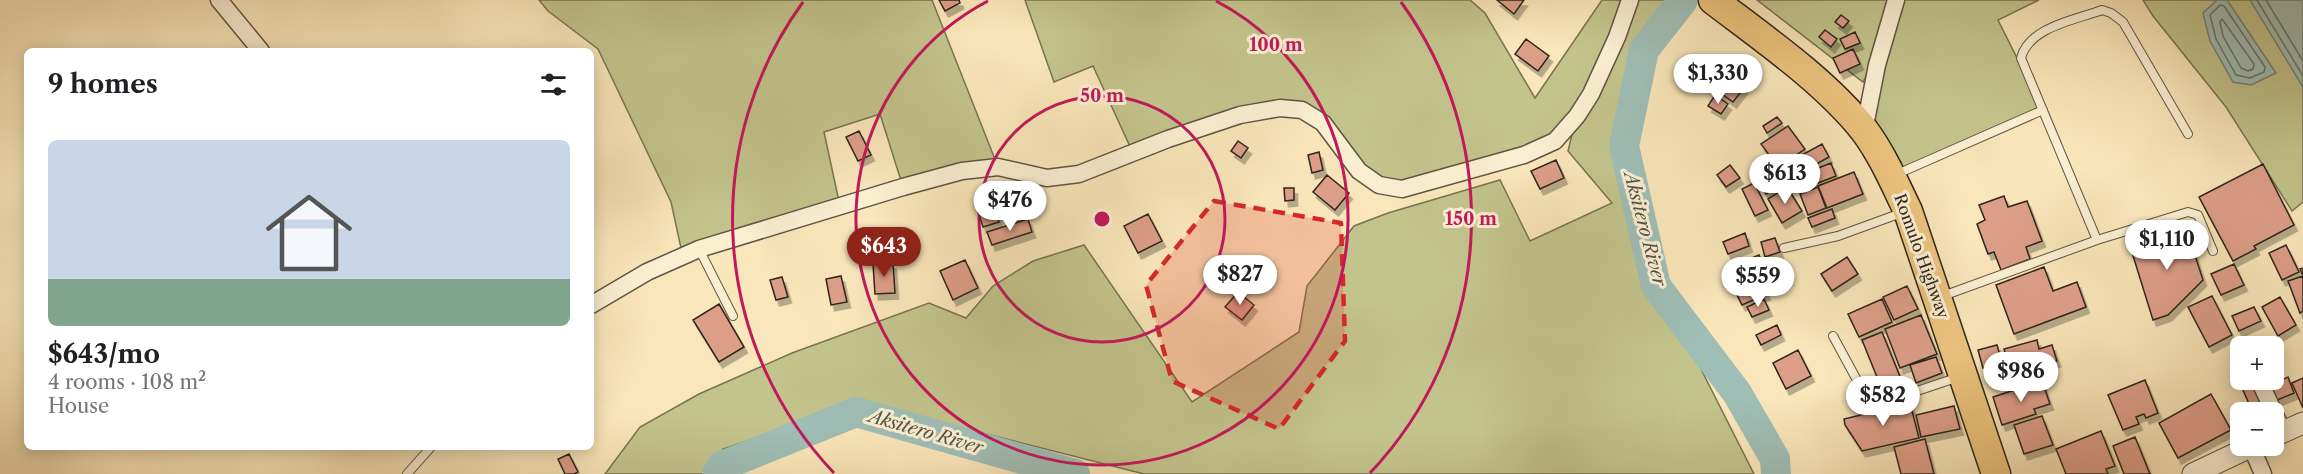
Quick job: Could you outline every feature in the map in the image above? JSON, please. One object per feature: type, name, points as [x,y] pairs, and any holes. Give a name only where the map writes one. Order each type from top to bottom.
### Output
[{"type":"highway","name":"Romulo Highway","points":[[1724,8],[1812,78],[1838,102],[1864,131],[1892,176],[1908,211],[1996,474]]},
{"type":"street","points":[[219,0],[259,48]]},
{"type":"street","points":[[594,303],[647,272],[699,249],[903,187],[962,171],[998,167],[1047,178],[1078,174],[1230,118],[1280,108],[1302,110],[1323,123],[1359,171],[1378,185],[1402,189],[1524,155],[1555,141],[1577,116],[1591,94],[1617,36],[1629,0]]},
{"type":"street","points":[[1864,131],[1877,65],[1896,0]]},
{"type":"street","points":[[2284,431],[2303,423]]},
{"type":"street","points":[[2193,474],[2230,456]]},
{"type":"street","points":[[2255,456],[2263,474]]},
{"type":"lane","points":[[2097,240],[2021,58],[2024,48],[2039,33],[2102,10],[2111,13],[2123,22],[2188,134]]},
{"type":"lane","points":[[1892,176],[2043,110]]},
{"type":"lane","points":[[1784,248],[1838,236],[1908,211]]},
{"type":"lane","points":[[1938,298],[2097,240],[2188,212],[2198,215],[2213,251]]},
{"type":"lane","points":[[699,249],[733,316]]},
{"type":"lane","points":[[1833,336],[1864,393],[1873,400],[1882,402],[1964,375]]},
{"type":"lane","points":[[407,474],[428,450]]},
{"type":"highlighted area","points":[[1214,201],[1341,223],[1345,341],[1279,429],[1172,381],[1146,285]]},
{"type":"green space","points":[[539,0],[932,0],[998,167],[903,187],[880,114],[824,132],[840,206],[681,248],[671,202],[598,49],[548,11]]},
{"type":"green space","points":[[1025,0],[1470,0],[1485,13],[1535,98],[1602,0],[1676,0],[1644,50],[1624,146],[1654,276],[1754,474],[1144,474],[860,402],[723,449],[707,474],[605,474],[640,427],[699,394],[792,353],[929,303],[966,318],[993,286],[1033,261],[1084,245],[1192,402],[1299,332],[1307,286],[1354,226],[1388,213],[1500,180],[1530,241],[1612,203],[1568,151],[1576,118],[1555,141],[1384,186],[1323,123],[1280,108],[1133,153],[1093,66],[1054,82]]},
{"type":"green space","points":[[1757,0],[2039,0],[1998,20],[2043,110],[1905,171],[1868,110],[1881,48],[1863,82]]},
{"type":"green space","points":[[2143,0],[2303,0],[2303,202],[2292,211],[2226,107],[2153,16]]},
{"type":"water","points":[[2217,0],[2227,0],[2276,73],[2251,85],[2233,82],[2210,41],[2203,13]]},
{"type":"water","points":[[2250,0],[2303,0],[2303,87]]},
{"type":"building","points":[[939,0],[959,0],[960,3],[945,11]]},
{"type":"building","points":[[1497,0],[1524,0],[1514,14]]},
{"type":"building","points":[[1841,15],[1849,21],[1843,28],[1835,22]]},
{"type":"building","points":[[1825,30],[1837,39],[1831,47],[1819,37]]},
{"type":"building","points":[[1855,32],[1860,43],[1845,49],[1840,39]]},
{"type":"building","points":[[1526,39],[1549,56],[1538,71],[1515,54]]},
{"type":"building","points":[[1853,49],[1860,64],[1840,73],[1833,58]]},
{"type":"building","points":[[1730,77],[1744,88],[1733,102],[1719,92]]},
{"type":"building","points":[[1715,95],[1728,104],[1721,114],[1708,106]]},
{"type":"building","points":[[1777,117],[1782,123],[1767,133],[1763,126]]},
{"type":"building","points":[[1788,126],[1805,149],[1778,167],[1761,144]]},
{"type":"building","points":[[859,131],[871,155],[858,161],[846,137]]},
{"type":"building","points":[[1238,141],[1248,148],[1241,158],[1231,151]]},
{"type":"building","points":[[1822,144],[1829,157],[1799,174],[1791,161]]},
{"type":"building","points":[[1319,152],[1323,170],[1312,173],[1308,155]]},
{"type":"building","points":[[1556,160],[1564,178],[1540,189],[1531,171]]},
{"type":"building","points":[[1831,163],[1836,176],[1808,187],[1803,174]]},
{"type":"building","points":[[2263,164],[2294,225],[2254,246],[2256,249],[2233,261],[2199,197]]},
{"type":"building","points":[[1730,165],[1740,178],[1726,187],[1717,175]]},
{"type":"building","points":[[1778,167],[1787,181],[1766,194],[1757,180]]},
{"type":"building","points":[[1854,172],[1863,194],[1827,208],[1818,186]]},
{"type":"building","points":[[1327,175],[1349,193],[1335,210],[1313,192]]},
{"type":"building","points":[[1754,183],[1768,210],[1755,216],[1742,189]]},
{"type":"building","points":[[1787,187],[1802,211],[1782,223],[1768,199]]},
{"type":"building","points":[[1818,187],[1826,208],[1808,215],[1800,194]]},
{"type":"building","points":[[1284,188],[1294,188],[1294,200],[1285,201]]},
{"type":"building","points":[[2004,196],[2008,207],[2027,201],[2042,241],[2026,247],[2030,259],[2001,270],[1994,252],[1988,254],[1977,224],[1985,220],[1979,205]]},
{"type":"building","points":[[993,204],[999,222],[983,227],[977,209]]},
{"type":"building","points":[[1832,209],[1835,218],[1812,227],[1808,218]]},
{"type":"building","points":[[1148,214],[1162,241],[1138,253],[1124,226]]},
{"type":"building","points":[[1028,219],[1032,232],[992,245],[987,232]]},
{"type":"building","points":[[2186,228],[2203,280],[2168,315],[2153,320],[2130,246]]},
{"type":"building","points":[[1745,233],[1749,246],[1728,254],[1723,242]]},
{"type":"building","points":[[1775,238],[1780,252],[1765,257],[1761,242]]},
{"type":"building","points":[[2286,245],[2299,272],[2282,280],[2269,253]]},
{"type":"building","points":[[1759,255],[1769,279],[1744,290],[1733,266]]},
{"type":"building","points":[[1847,257],[1858,274],[1832,291],[1821,274]]},
{"type":"building","points":[[965,260],[978,288],[953,300],[940,271]]},
{"type":"building","points":[[893,263],[895,293],[875,294],[873,264]]},
{"type":"building","points":[[2234,264],[2244,285],[2221,295],[2211,274]]},
{"type":"building","points":[[2044,267],[2053,291],[2077,282],[2086,307],[2014,334],[1996,285]]},
{"type":"building","points":[[841,276],[847,302],[831,305],[826,279]]},
{"type":"building","points":[[2303,276],[2303,311],[2300,313],[2288,281]]},
{"type":"building","points":[[782,277],[788,297],[776,300],[770,280]]},
{"type":"building","points":[[1762,284],[1767,294],[1742,305],[1737,295]]},
{"type":"building","points":[[1907,286],[1918,309],[1894,320],[1883,297]]},
{"type":"building","points":[[1238,292],[1254,305],[1242,320],[1225,307]]},
{"type":"building","points":[[2212,296],[2232,335],[2209,347],[2188,307]]},
{"type":"building","points":[[2280,297],[2296,325],[2278,336],[2262,307]]},
{"type":"building","points":[[1764,299],[1769,310],[1752,317],[1747,307]]},
{"type":"building","points":[[1882,299],[1892,322],[1859,337],[1848,314]]},
{"type":"building","points":[[719,304],[744,347],[719,362],[693,320]]},
{"type":"building","points":[[2254,307],[2261,321],[2239,331],[2232,316]]},
{"type":"building","points":[[1921,315],[1937,354],[1900,368],[1885,329]]},
{"type":"building","points":[[1777,325],[1781,335],[1761,345],[1756,335]]},
{"type":"building","points":[[1882,332],[1901,379],[1881,387],[1862,340]]},
{"type":"building","points":[[2037,340],[2039,349],[2052,345],[2057,361],[2043,365],[2047,378],[2016,388],[2004,349]]},
{"type":"building","points":[[1997,345],[2002,363],[1983,368],[1978,350]]},
{"type":"building","points":[[1798,350],[1811,376],[1786,389],[1773,363]]},
{"type":"building","points":[[1936,357],[1942,373],[1916,383],[1910,365]]},
{"type":"building","points":[[2288,377],[2294,393],[2275,401],[2270,390],[2284,390],[2284,379]]},
{"type":"building","points":[[2303,378],[2303,408],[2292,383]]},
{"type":"building","points":[[2145,380],[2158,413],[2146,418],[2144,414],[2136,417],[2139,424],[2123,430],[2108,395]]},
{"type":"building","points":[[2042,381],[2050,404],[2034,409],[2036,414],[2002,425],[1993,397]]},
{"type":"building","points":[[2243,390],[2259,390],[2264,402],[2248,402]]},
{"type":"building","points":[[2211,394],[2230,431],[2178,458],[2159,423]]},
{"type":"building","points":[[1910,403],[1919,438],[1862,451],[1845,425],[1844,419]]},
{"type":"building","points":[[1954,406],[1960,429],[1921,437],[1916,415]]},
{"type":"building","points":[[2042,416],[2053,445],[2024,454],[2014,425]]},
{"type":"building","points":[[2101,431],[2115,466],[2106,469],[2108,474],[2066,474],[2056,449]]},
{"type":"building","points":[[2135,437],[2150,474],[2124,474],[2113,446]]},
{"type":"building","points":[[1925,439],[1934,474],[1901,474],[1894,447]]},
{"type":"building","points":[[569,454],[578,472],[574,474],[565,474],[558,459]]},
{"type":"waterway","name":"Aksitero River","points":[[1683,0],[1644,50],[1624,146],[1656,286],[1737,393],[1775,459],[1776,474]]},
{"type":"waterway","name":"Aksitero River","points":[[717,474],[722,466],[856,412],[1075,474]]}]
